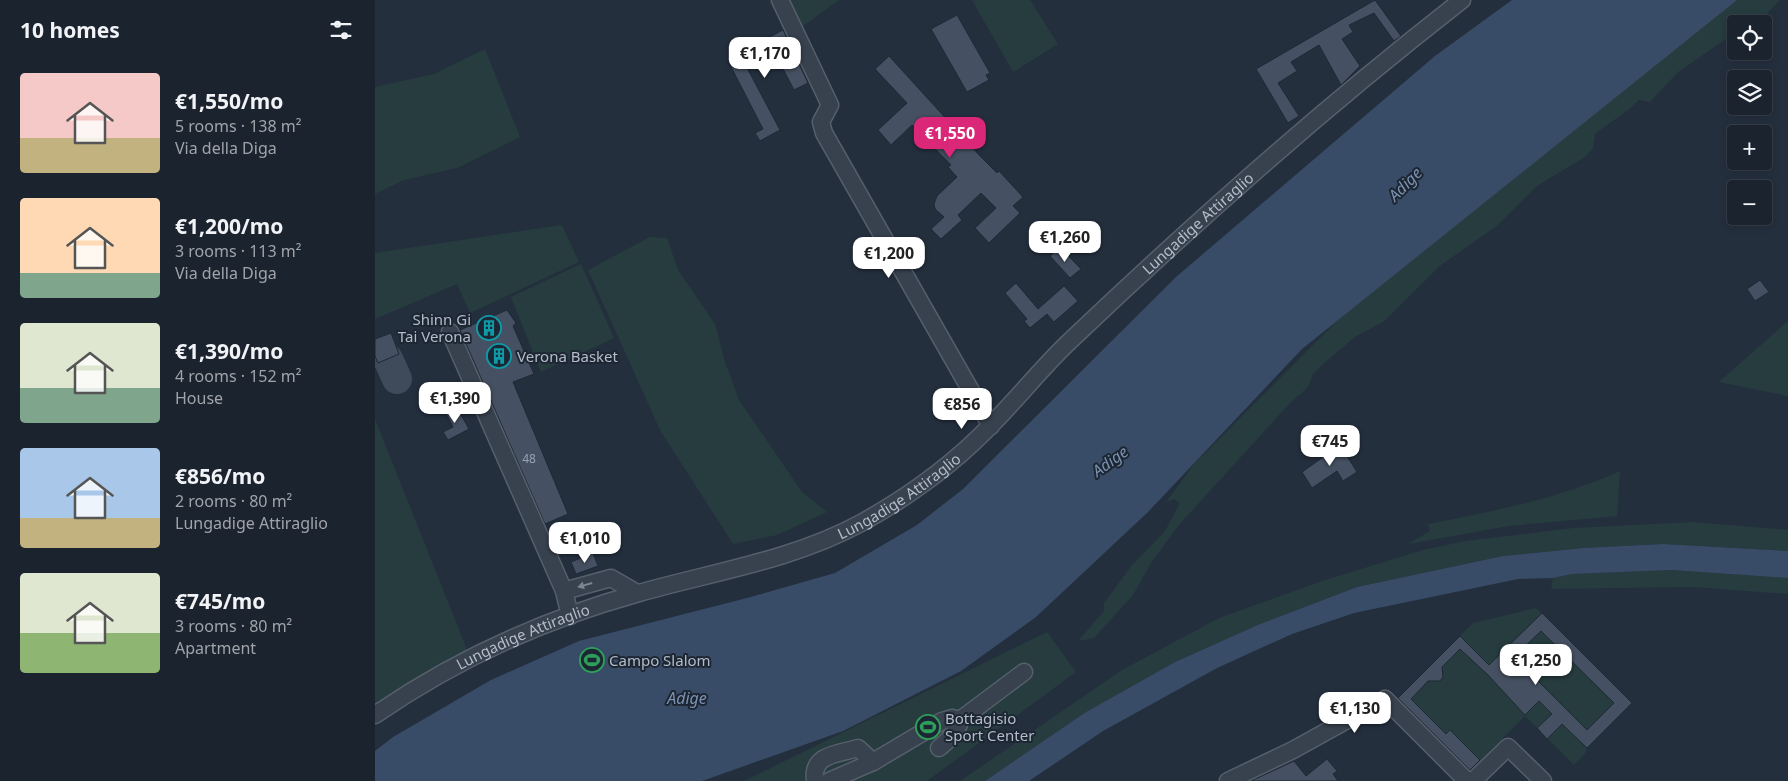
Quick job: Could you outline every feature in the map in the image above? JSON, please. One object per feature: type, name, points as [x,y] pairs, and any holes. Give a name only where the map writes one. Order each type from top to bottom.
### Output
[{"type":"street","points":[[780,0],[830,105],[821,122],[824,133],[991,426]]},
{"type":"street","name":"Lungadige Attiraglio","points":[[375,715],[451,668],[500,642],[637,594],[807,548],[861,523],[911,491],[991,426],[1068,342],[1272,156],[1386,59],[1462,0]]},
{"type":"street","points":[[450,332],[564,591],[570,616]]},
{"type":"street","points":[[564,591],[611,578],[637,594]]},
{"type":"street","points":[[939,748],[959,728],[960,720],[1025,672]]},
{"type":"street","points":[[1228,781],[1293,750],[1385,699],[1467,781]]},
{"type":"street","points":[[829,781],[873,762],[942,721],[952,718],[960,720]]},
{"type":"street","points":[[1473,781],[1508,747],[1543,781]]},
{"type":"street","points":[[815,781],[813,770],[818,761],[829,757],[858,748],[873,762]]},
{"type":"green space","points":[[785,0],[839,0],[795,32]]},
{"type":"green space","points":[[972,0],[1030,0],[1058,44],[1013,72]]},
{"type":"green space","points":[[1738,0],[1780,0],[1766,15],[1727,15],[1727,38],[1677,73],[1650,102],[1639,100],[1595,134],[1593,148],[1585,157],[1537,186],[1498,225],[1441,265],[1383,322],[1355,337],[1322,365],[1313,374],[1308,387],[1289,404],[1178,526],[1151,563],[1133,595],[1094,638],[1078,641],[1104,611],[1104,603],[1132,565],[1165,531],[1180,503],[1174,499],[1166,502],[1194,464],[1349,309],[1716,4]]},
{"type":"green space","points":[[485,49],[520,137],[457,168],[404,180],[375,194],[375,87],[434,74]]},
{"type":"green space","points":[[562,225],[579,262],[470,313],[457,284],[375,319],[375,253]]},
{"type":"green space","points":[[650,237],[667,238],[678,270],[715,324],[725,362],[739,400],[802,492],[827,512],[777,535],[733,544],[660,430],[588,270]]},
{"type":"green space","points":[[581,264],[614,338],[541,372],[511,297]]},
{"type":"green space","points":[[1788,321],[1788,396],[1719,382]]},
{"type":"green space","points":[[375,419],[468,652],[375,707]]},
{"type":"green space","points":[[1620,471],[1617,516],[1509,526],[1408,544],[1430,531],[1428,524],[1549,497]]},
{"type":"green space","points":[[1693,522],[1788,530],[1788,551],[1663,544],[1583,548],[1503,556],[1357,587],[1260,624],[1175,662],[1086,712],[985,781],[960,781],[1122,670],[1219,618],[1322,581],[1423,550],[1465,541],[1573,528]]},
{"type":"green space","points":[[1671,570],[1788,578],[1788,594],[1693,587],[1551,589],[1553,578],[1571,574]]},
{"type":"green space","points":[[1536,608],[1632,703],[1587,748],[1586,752],[1574,765],[1525,716],[1469,772],[1397,699],[1473,623]]},
{"type":"green space","name":"Bottagisio Sport Center","points":[[1047,632],[1076,672],[927,781],[744,781]]},
{"type":"water","name":"Adige","points":[[1512,0],[1737,0],[1302,349],[1148,512],[1036,617],[961,671],[843,731],[702,781],[375,781],[375,751],[393,737],[491,680],[579,641],[747,598],[835,573],[917,525],[963,489],[1176,277],[1435,56]]},
{"type":"water","points":[[1663,544],[1788,551],[1788,578],[1671,570],[1572,574],[1553,578],[1518,579],[1354,613],[1292,634],[1217,668],[1103,731],[1029,781],[985,781],[1086,712],[1175,662],[1260,624],[1357,587],[1503,556],[1583,548]]},
{"type":"building","points":[[1375,0],[1401,36],[1394,41],[1374,13],[1349,25],[1353,32],[1342,39],[1360,66],[1341,85],[1319,45],[1291,62],[1297,71],[1278,83],[1299,116],[1288,123],[1256,69]]},
{"type":"building","points":[[957,15],[990,73],[986,75],[989,80],[967,92],[931,29]]},
{"type":"building","points":[[783,30],[808,83],[794,90],[782,67],[792,61],[784,45],[745,64],[780,130],[760,141],[755,133],[763,129],[727,59]]},
{"type":"building","points":[[889,56],[981,157],[997,173],[999,171],[1023,197],[1013,206],[1020,213],[989,243],[975,228],[996,208],[981,193],[958,215],[962,220],[941,239],[931,229],[944,217],[935,209],[934,204],[937,196],[957,177],[948,167],[951,165],[912,125],[891,145],[878,130],[907,103],[875,69]]},
{"type":"building","points":[[1060,247],[1081,269],[1070,278],[1050,256]]},
{"type":"building","points":[[1760,280],[1769,292],[1755,301],[1747,289]]},
{"type":"building","points":[[1016,283],[1038,309],[1064,286],[1078,301],[1054,322],[1047,314],[1030,328],[1024,321],[1027,319],[1005,293]]},
{"type":"building","points":[[507,310],[516,323],[513,326],[534,374],[513,382],[568,514],[545,524],[460,330]]},
{"type":"building","points":[[391,333],[399,354],[378,363],[375,356],[375,339]]},
{"type":"building","points":[[456,406],[469,429],[448,440],[443,432],[453,427],[445,412]]},
{"type":"building","points":[[1340,445],[1357,472],[1343,481],[1337,471],[1312,488],[1302,472]]},
{"type":"building","points":[[593,553],[598,566],[576,574],[571,562]]},
{"type":"building","points":[[1542,613],[1632,703],[1587,748],[1562,724],[1547,739],[1537,728],[1552,714],[1539,701],[1525,715],[1488,675],[1460,649],[1442,667],[1443,677],[1440,681],[1428,681],[1411,699],[1446,734],[1450,730],[1480,760],[1470,770],[1398,698],[1460,636],[1489,665]],"holes":[[[1541,631],[1614,703],[1587,730],[1514,657]]]},
{"type":"building","points":[[1327,759],[1337,771],[1333,774],[1338,781],[1251,781],[1294,761],[1306,776]]},
{"type":"taxiway","points":[[388,359],[397,379]]},
{"type":"place","name":"Shinn Gi Tai Verona","points":[[489,328]]},
{"type":"place","name":"Verona Basket","points":[[499,356]]},
{"type":"place","name":"Campo Slalom","points":[[592,660]]},
{"type":"place","name":"Bottagisio Sport Center","points":[[928,727]]}]
